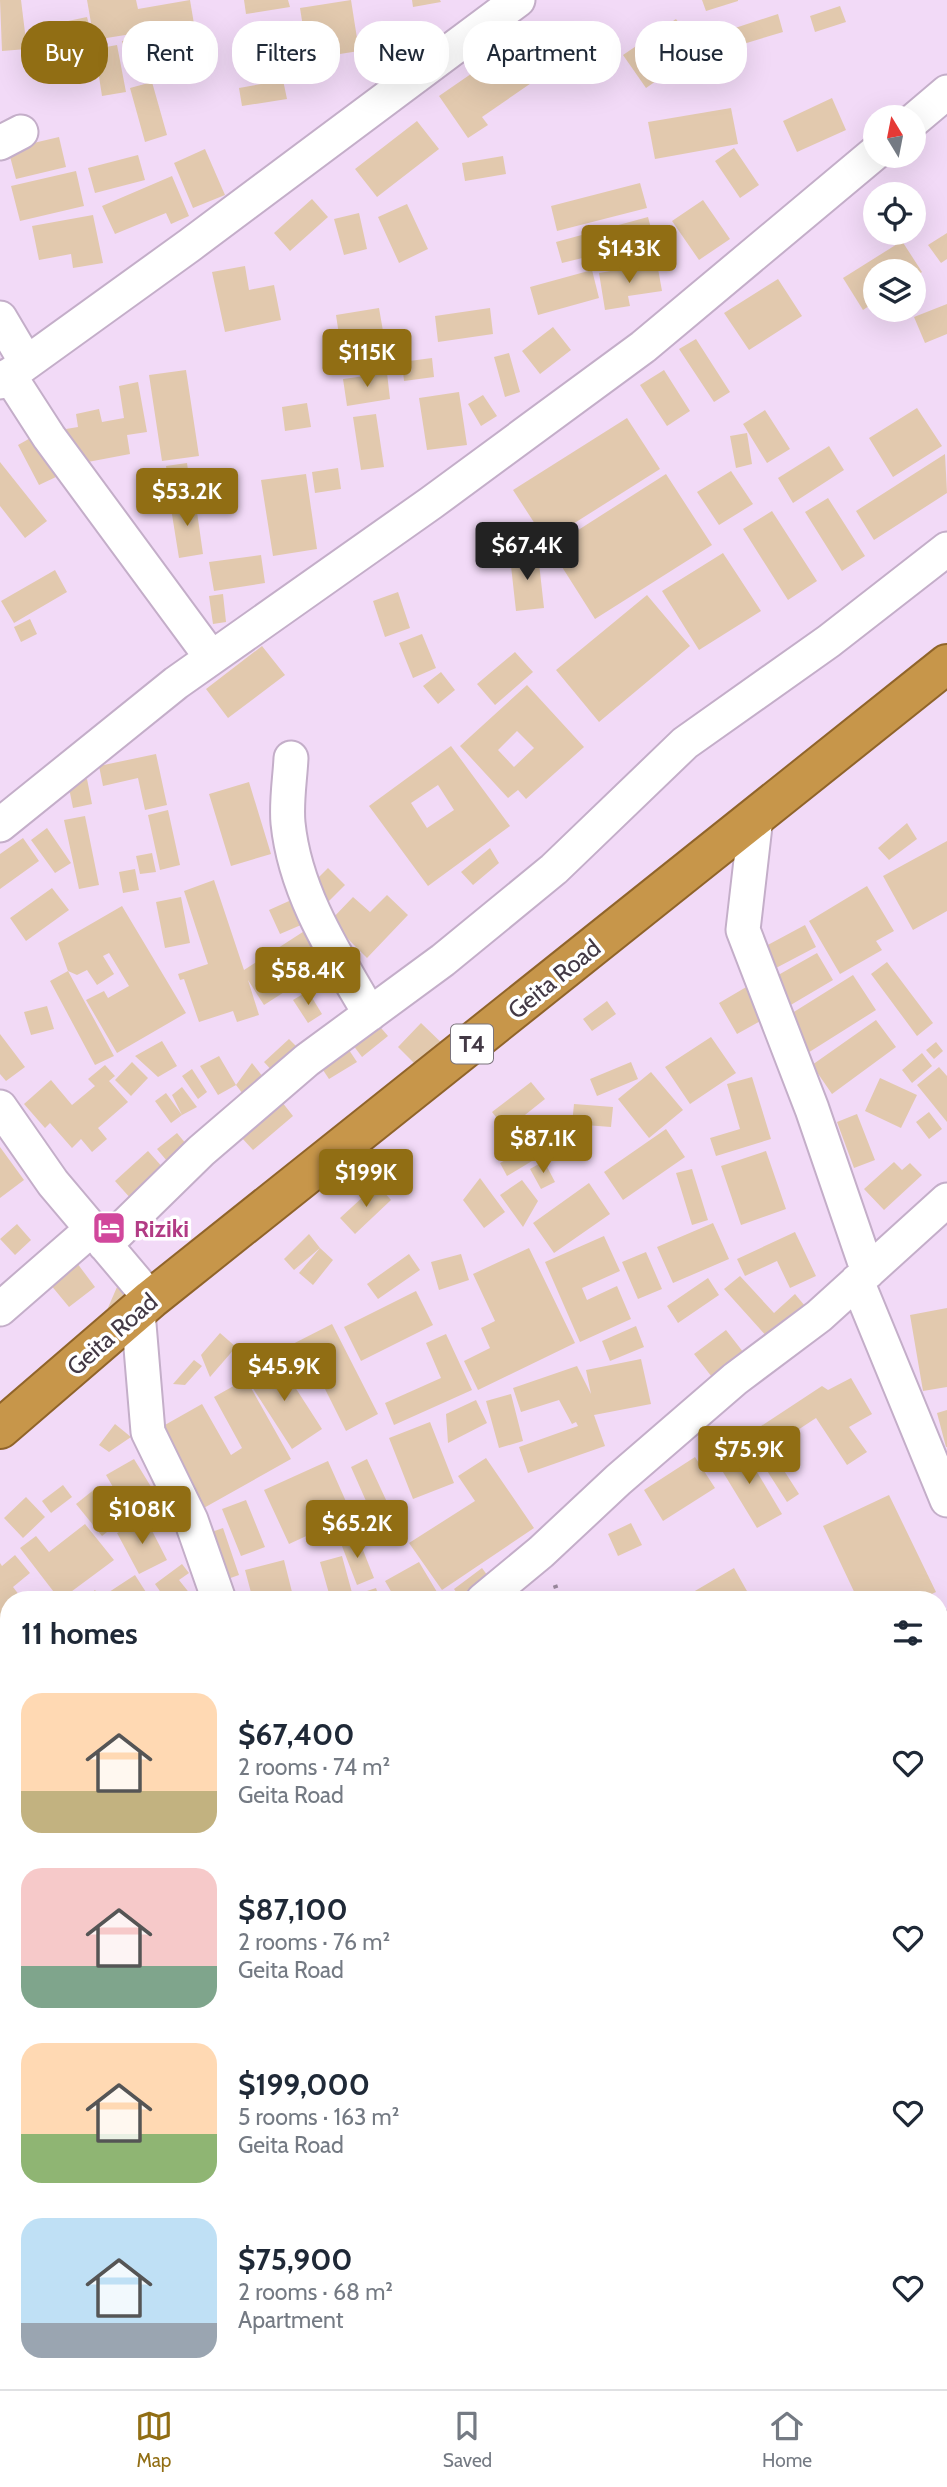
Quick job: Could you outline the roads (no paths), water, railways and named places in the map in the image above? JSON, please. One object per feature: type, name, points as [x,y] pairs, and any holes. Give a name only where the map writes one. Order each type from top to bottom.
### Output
[{"type":"highway","name":"Geita Road","points":[[0,1429],[145,1306],[947,664]]},
{"type":"street","points":[[12,373],[201,237],[518,0]]},
{"type":"street","points":[[926,110],[947,92]]},
{"type":"street","points":[[0,825],[211,657],[431,503],[643,347],[863,163]]},
{"type":"street","points":[[0,317],[12,373],[49,437],[211,657]]},
{"type":"street","points":[[0,1309],[99,1237],[307,1060],[443,960],[555,869],[685,743],[829,640],[947,549]]},
{"type":"street","points":[[291,758],[288,821],[301,885],[370,1014]]},
{"type":"street","points":[[757,817],[743,929],[812,1109],[863,1276],[947,1500]]},
{"type":"street","points":[[0,1107],[53,1182],[99,1237],[145,1306],[148,1432],[191,1520],[216,1591]]},
{"type":"street","points":[[494,1591],[735,1379],[819,1316],[947,1200]]},
{"type":"place","name":"Riziki","points":[[109,1228]]}]
